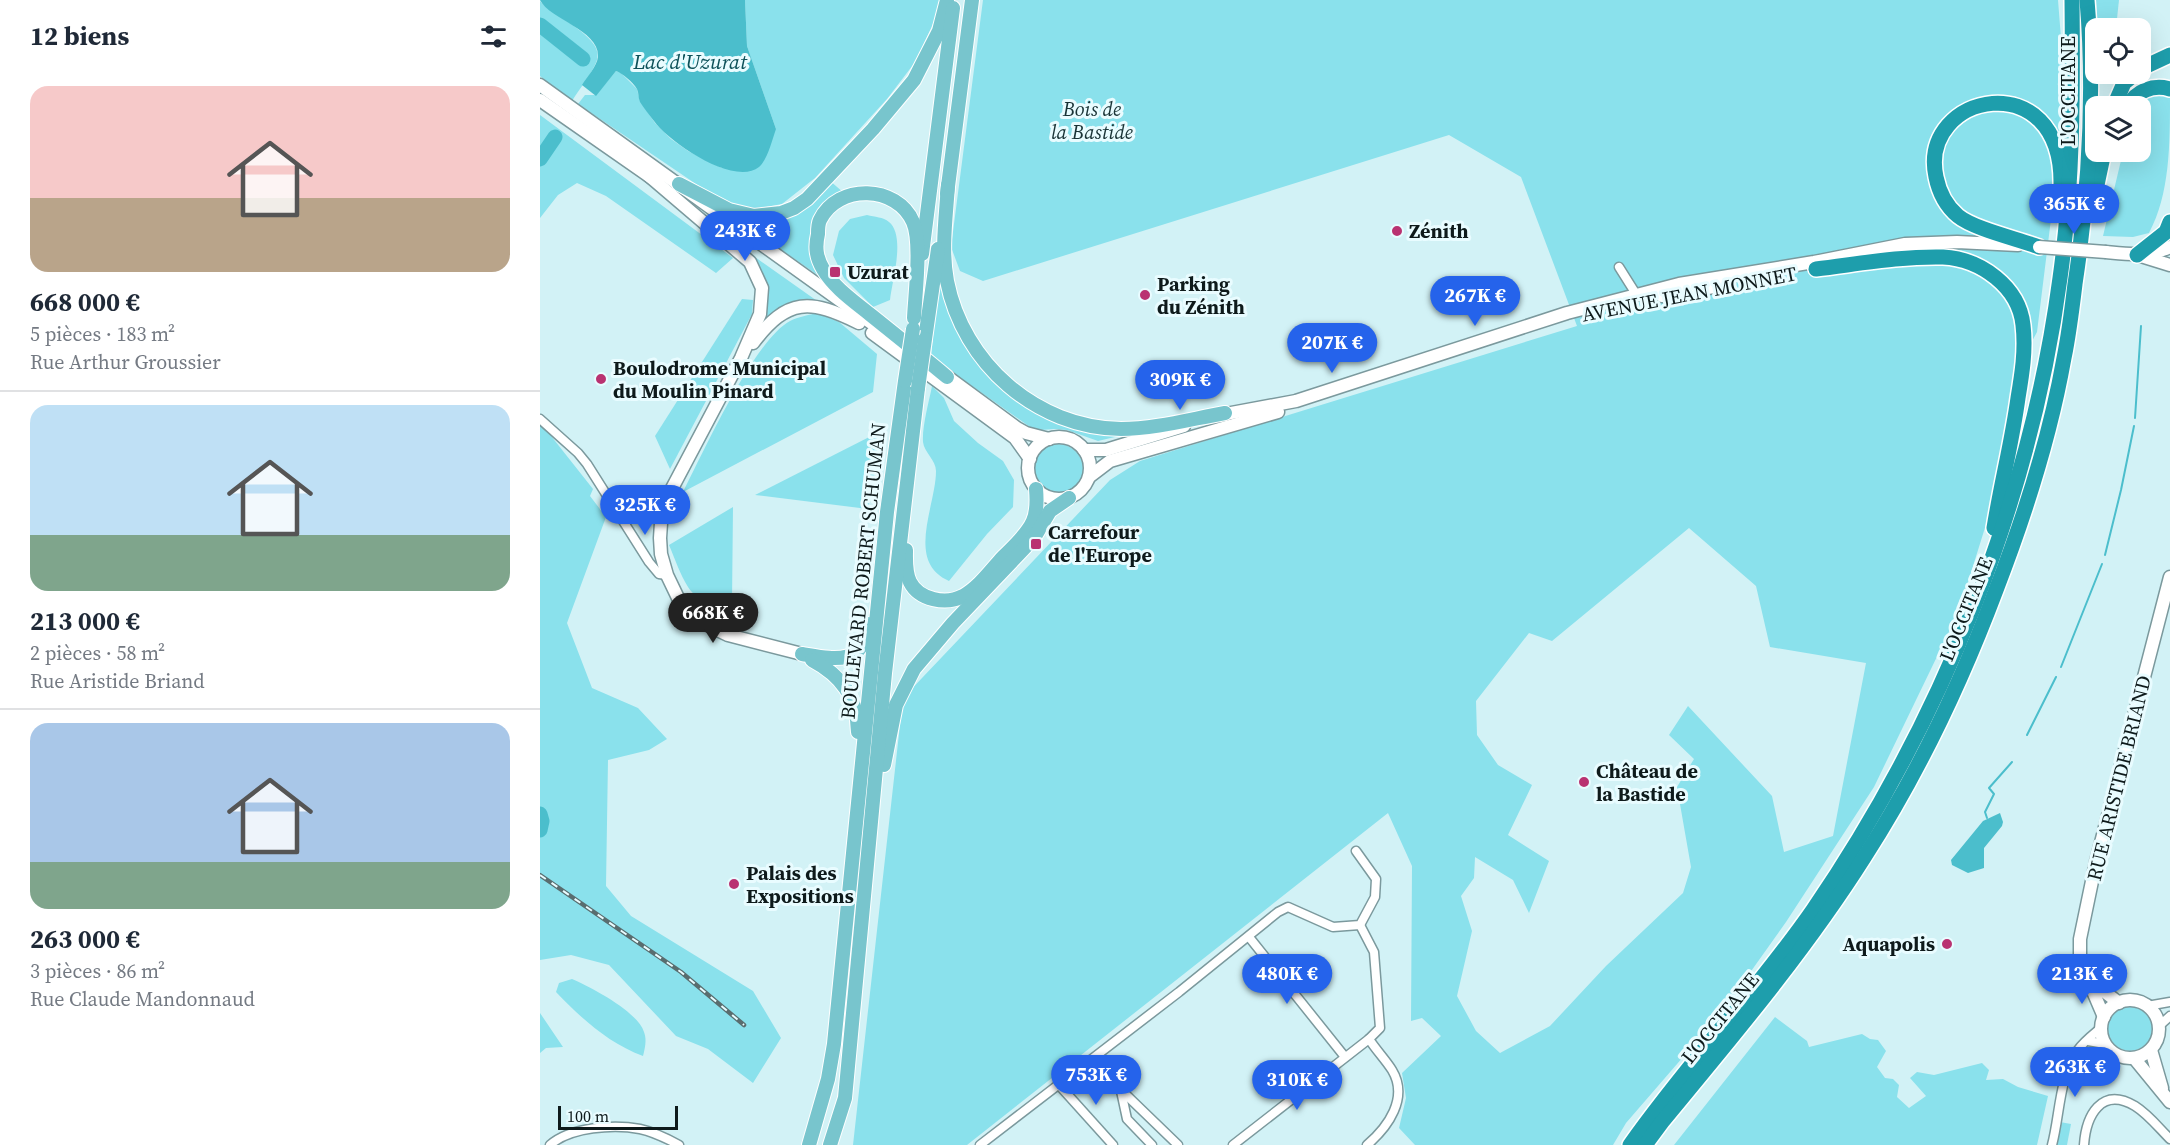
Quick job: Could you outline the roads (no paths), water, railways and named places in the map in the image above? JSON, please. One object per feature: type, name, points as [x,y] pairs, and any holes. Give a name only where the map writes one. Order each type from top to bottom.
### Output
[{"type":"highway","name":"L'OCCITANE","points":[[1630,1145],[1655,1109],[1785,947],[1813,909],[1857,840],[1899,768],[1939,687],[1987,572],[2009,507],[2037,404],[2060,280],[2072,147],[2072,0]]},
{"type":"highway","name":"L'OCCITANE","points":[[1646,1145],[1662,1122],[1778,982],[1837,898],[1899,800],[1954,693],[2013,546],[2033,486],[2064,359],[2079,262],[2088,160],[2090,32],[2087,0]]},
{"type":"highway","points":[[2151,64],[2170,55]]},
{"type":"highway","points":[[2137,96],[2144,90],[2160,86],[2170,89]]},
{"type":"highway","points":[[2039,247],[1976,226],[1959,217],[1949,207],[1938,189],[1933,166],[1940,136],[1952,122],[1969,108],[1990,102],[2011,104],[2026,110],[2044,123],[2057,146],[2061,170],[2061,196],[2067,222]]},
{"type":"highway","points":[[2079,262],[2098,189],[2102,162]]},
{"type":"highway","points":[[2098,189],[2108,162]]},
{"type":"highway","points":[[2137,255],[2166,232],[2170,222]]},
{"type":"highway","points":[[1816,269],[1913,259],[1944,257],[1957,259],[1987,270],[2016,300],[2023,324],[2024,356],[2011,443],[1996,513],[1987,572]]},
{"type":"main road","points":[[678,184],[729,210],[754,216],[781,213],[794,208],[807,199],[881,120],[914,80],[939,31],[947,0]]},
{"type":"main road","name":"BOULEVARD ROBERT SCHUMAN","points":[[809,1145],[828,1079],[834,1044],[887,512],[914,324],[954,0]]},
{"type":"main road","name":"BOULEVARD ROBERT SCHUMAN","points":[[830,1145],[845,1098],[885,672],[904,498],[972,0]]},
{"type":"main road","points":[[540,85],[842,304],[947,376]]},
{"type":"main road","points":[[540,100],[725,228],[1006,430],[1020,443],[1030,459]]},
{"type":"main road","points":[[648,175],[750,262],[762,288],[760,314],[741,358],[668,496],[661,523],[661,554],[679,600],[701,622],[728,634],[802,654],[836,660],[850,656],[864,642],[867,634],[873,578],[887,512]]},
{"type":"main road","points":[[948,185],[943,250],[947,281],[955,312],[969,341],[985,364],[1004,383],[1047,412],[1087,425],[1122,429],[1225,413]]},
{"type":"main road","points":[[914,324],[917,249],[914,223],[903,206],[872,193],[852,194],[834,204],[820,220],[816,246],[823,270],[831,281],[947,376],[1017,428],[1026,433],[1049,439]]},
{"type":"main road","name":"AVENUE JEAN MONNET","points":[[1084,450],[1106,450],[1225,413],[1296,400],[1551,318],[1636,294],[1679,284],[1814,262],[1905,244],[1998,243],[2137,255],[2170,265]]},
{"type":"main road","name":"AVENUE JEAN MONNET","points":[[1089,477],[1110,461],[1400,375],[1611,306],[1887,255],[1917,245]]},
{"type":"main road","name":"AVENUE JEAN MONNET","points":[[2137,255],[2160,252],[2170,247]]},
{"type":"main road","points":[[741,358],[771,321],[785,312],[802,306],[820,306],[859,323]]},
{"type":"main road","points":[[869,847],[896,705],[914,669],[953,623],[1034,538],[1050,511],[1082,490],[1089,477],[1090,468],[1084,450],[1069,439],[1059,437],[1049,439],[1037,447],[1030,459],[1029,475],[1036,489],[1033,522],[1025,535],[973,588],[961,597],[948,601],[930,599],[917,591],[909,581],[906,569],[904,498]]},
{"type":"main road","points":[[1036,489],[1051,498],[1069,498]]},
{"type":"main road","name":"RUE ARISTIDE BRIAND","points":[[2103,1022],[2083,968],[2079,949],[2083,922],[2096,862],[2168,593],[2170,577]]},
{"type":"main road","points":[[802,654],[829,669],[844,686],[852,700],[857,716],[859,791]]},
{"type":"main road","points":[[2088,979],[2120,1003]]},
{"type":"main road","points":[[2129,1001],[2147,1006],[2153,1011],[2159,1026],[2156,1043],[2143,1055],[2134,1058],[2118,1056],[2105,1044],[2103,1022],[2110,1009],[2129,1001]]},
{"type":"main road","points":[[2151,1050],[2167,1097]]},
{"type":"main road","points":[[2134,1058],[2167,1097]]},
{"type":"street","points":[[1619,267],[1630,281],[1636,294]]},
{"type":"street","points":[[540,419],[579,453],[650,562],[659,574],[667,574]]},
{"type":"street","points":[[612,506],[646,509],[668,496]]},
{"type":"street","points":[[1356,851],[1376,879],[1375,897],[1360,925]]},
{"type":"street","points":[[980,1145],[1249,937],[1278,912],[1288,907],[1334,927],[1360,925]]},
{"type":"street","points":[[1233,1145],[1380,1028],[1374,952],[1360,925]]},
{"type":"street","points":[[1249,937],[1345,1057]]},
{"type":"street","points":[[2147,1006],[2170,1002]]},
{"type":"street","points":[[2159,1026],[2170,1016]]},
{"type":"street","points":[[2052,1145],[2066,1074],[2076,1051],[2088,1041],[2103,1022]]},
{"type":"street","points":[[1367,1145],[1383,1131],[1396,1106],[1398,1097],[1393,1071],[1369,1039]]},
{"type":"street","points":[[2088,1041],[2105,1044]]},
{"type":"street","points":[[1091,1060],[1178,1145]]},
{"type":"street","points":[[1059,1084],[1113,1145]]},
{"type":"street","points":[[1120,1090],[1127,1119],[1152,1145]]},
{"type":"street","points":[[2084,1145],[2085,1128],[2094,1110],[2103,1102],[2111,1100],[2134,1106],[2170,1139]]},
{"type":"street","points":[[550,1145],[557,1139],[590,1128],[639,1129],[679,1145]]},
{"type":"water","name":"Lac d'Uzurat","points":[[540,0],[745,0],[747,46],[776,129],[762,164],[748,172],[734,171],[719,167],[687,150],[662,130],[640,102],[635,86],[616,71],[596,96],[582,85],[594,68],[598,57],[596,48],[583,32],[554,14]]},
{"type":"water","points":[[2000,813],[2002,826],[1984,848],[1984,868],[1968,873],[1952,865],[1951,860],[1983,821]]},
{"type":"waterway","points":[[540,25],[583,59]]},
{"type":"waterway","points":[[540,159],[555,137]]},
{"type":"waterway","points":[[2135,418],[2141,326]]},
{"type":"waterway","points":[[2105,555],[2134,426]]},
{"type":"waterway","points":[[2061,667],[2102,564]]},
{"type":"waterway","points":[[2027,735],[2056,677]]},
{"type":"waterway","points":[[1987,818],[1985,812],[1994,794],[1989,788],[2012,762]]},
{"type":"waterway","points":[[540,814],[542,821],[540,830]]},
{"type":"railway","points":[[540,875],[681,972],[744,1025]]},
{"type":"place","name":"Zénith","points":[[1397,231]]},
{"type":"place","name":"Uzurat","points":[[835,272]]},
{"type":"place","name":"Parking du Zénith","points":[[1145,295]]},
{"type":"place","name":"Boulodrome Municipal du Moulin Pinard","points":[[601,379]]},
{"type":"place","name":"Carrefour de l'Europe","points":[[1036,544]]},
{"type":"place","name":"Château de la Bastide","points":[[1584,782]]},
{"type":"place","name":"Palais des Expositions","points":[[734,884]]},
{"type":"place","name":"Aquapolis","points":[[1947,944]]},
{"type":"park label","name":"Bois de la Bastide","points":[[1092,120]]}]
